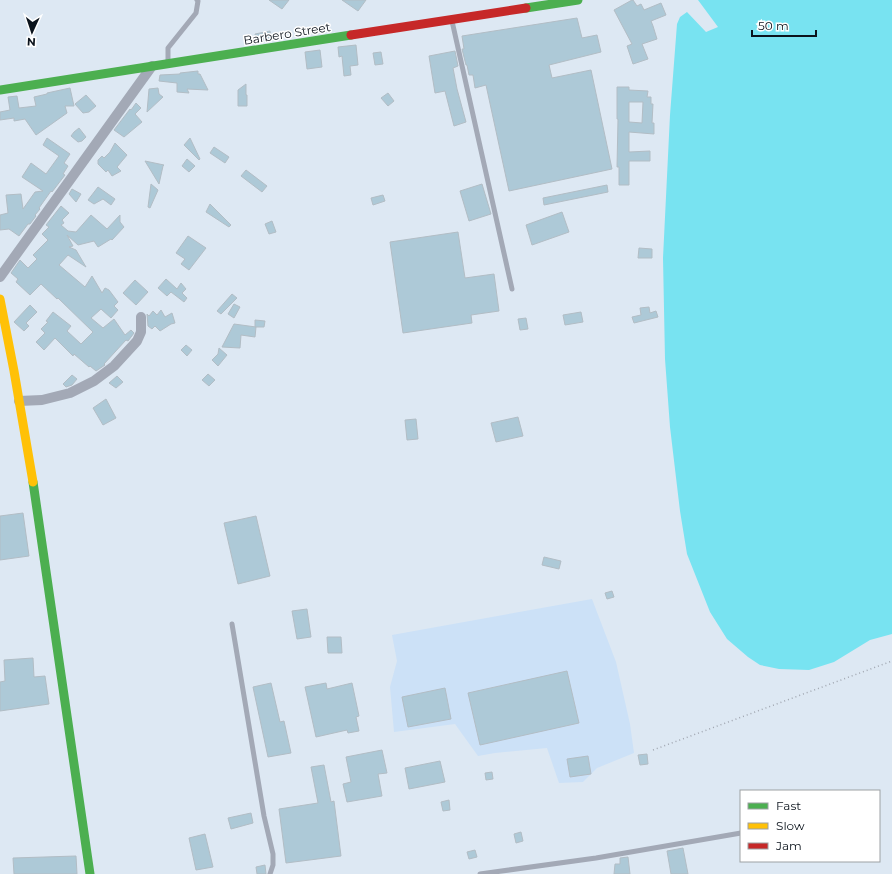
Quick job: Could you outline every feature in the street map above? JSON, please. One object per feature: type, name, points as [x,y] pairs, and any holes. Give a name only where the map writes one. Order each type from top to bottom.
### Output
[{"type":"street","name":"Barbero Street","points":[[0,90],[578,0]]},
{"type":"street","points":[[0,277],[152,66]]},
{"type":"street","points":[[0,299],[36,498],[90,874]]},
{"type":"street","points":[[19,401],[42,400],[70,393],[94,381],[114,366],[137,341],[141,332],[141,317]]},
{"type":"lane","points":[[168,65],[168,48],[196,13],[197,0]]},
{"type":"lane","points":[[452,20],[512,289]]},
{"type":"lane","points":[[232,624],[264,816],[273,854],[273,865],[270,874]]},
{"type":"lane","points":[[480,874],[596,858],[740,833]]},
{"type":"path","points":[[653,750],[892,661]]},
{"type":"shaded area","points":[[592,599],[616,662],[630,724],[634,753],[597,768],[583,782],[559,783],[547,748],[478,756],[455,724],[394,732],[390,687],[397,661],[392,635]]},
{"type":"water","points":[[698,0],[892,0],[892,634],[870,640],[834,662],[809,670],[779,669],[760,665],[727,639],[710,612],[687,554],[680,511],[670,427],[665,359],[663,258],[670,115],[677,24],[680,17],[687,12],[706,32],[718,27]]},
{"type":"building","points":[[269,0],[289,0],[282,9]]},
{"type":"building","points":[[342,0],[366,0],[358,11]]},
{"type":"building","points":[[632,0],[637,6],[641,4],[644,10],[661,3],[666,15],[651,21],[657,39],[642,44],[648,59],[633,64],[627,46],[632,44],[614,10]]},
{"type":"building","points":[[577,18],[582,38],[597,35],[601,52],[549,65],[552,78],[591,70],[612,169],[509,191],[486,85],[475,88],[473,75],[469,75],[462,49],[464,49],[462,36]]},
{"type":"building","points":[[270,31],[271,38],[256,42],[255,34]]},
{"type":"building","points":[[356,45],[358,65],[350,66],[351,75],[344,76],[342,56],[339,57],[338,47]]},
{"type":"building","points":[[320,50],[322,67],[307,69],[305,52]]},
{"type":"building","points":[[455,51],[458,66],[453,68],[466,122],[454,126],[445,91],[435,93],[429,56]]},
{"type":"building","points":[[381,52],[383,64],[375,65],[373,53]]},
{"type":"building","points":[[198,71],[198,74],[200,74],[208,90],[187,89],[189,93],[177,92],[177,83],[159,81],[160,75]]},
{"type":"building","points":[[246,84],[247,106],[238,106],[238,90]]},
{"type":"building","points":[[617,87],[629,87],[629,90],[648,91],[647,97],[651,97],[651,104],[653,104],[652,123],[654,123],[654,134],[629,132],[629,152],[650,151],[650,161],[629,161],[629,185],[619,185],[619,167],[617,167]],"holes":[[[629,102],[643,102],[642,123],[629,122]]]},
{"type":"building","points":[[70,88],[74,106],[65,106],[67,113],[36,135],[25,119],[14,121],[14,118],[0,120],[0,112],[10,110],[8,97],[17,96],[19,108],[36,106],[34,97]]},
{"type":"building","points":[[158,88],[159,94],[163,97],[147,112],[149,89]]},
{"type":"building","points":[[388,93],[394,101],[388,106],[381,98]]},
{"type":"building","points":[[86,95],[96,106],[89,112],[83,113],[75,104]]},
{"type":"building","points":[[136,103],[141,108],[135,114],[142,122],[124,137],[114,130]]},
{"type":"building","points":[[79,128],[86,137],[82,141],[78,142],[71,136]]},
{"type":"building","points":[[47,138],[70,154],[64,163],[68,166],[63,174],[65,175],[52,192],[51,191],[30,224],[28,224],[19,236],[9,229],[0,230],[0,215],[8,213],[6,195],[21,194],[23,209],[35,192],[43,191],[22,177],[31,163],[46,174],[59,156],[43,145]]},
{"type":"building","points":[[190,138],[200,159],[199,160],[184,145]]},
{"type":"building","points":[[115,143],[127,155],[117,167],[121,171],[112,176],[108,170],[106,172],[98,164],[98,160],[102,156],[104,158],[110,152]]},
{"type":"building","points":[[214,147],[229,157],[225,163],[210,153]]},
{"type":"building","points":[[187,159],[195,166],[189,172],[182,166]]},
{"type":"building","points":[[145,161],[164,165],[159,184]]},
{"type":"building","points":[[246,170],[267,186],[262,192],[241,176]]},
{"type":"building","points":[[151,184],[158,190],[150,208],[148,207]]},
{"type":"building","points":[[482,184],[491,214],[469,221],[460,191]]},
{"type":"building","points":[[607,185],[608,192],[544,205],[543,198]]},
{"type":"building","points":[[98,187],[115,199],[111,205],[103,199],[94,204],[88,200]]},
{"type":"building","points":[[72,189],[81,194],[76,202],[69,194]]},
{"type":"building","points":[[383,195],[385,201],[373,205],[371,198]]},
{"type":"building","points":[[210,204],[231,225],[229,227],[206,212]]},
{"type":"building","points":[[61,206],[69,213],[62,220],[64,223],[61,225],[68,231],[76,232],[91,215],[107,229],[120,215],[120,222],[124,227],[112,240],[111,239],[98,247],[94,241],[78,245],[67,235],[73,246],[69,247],[76,250],[86,267],[68,255],[59,265],[85,287],[92,276],[102,293],[105,288],[109,290],[118,302],[114,306],[118,310],[111,318],[101,309],[91,318],[103,328],[114,319],[125,335],[131,330],[134,333],[128,341],[126,340],[104,364],[105,365],[96,371],[74,354],[73,356],[55,338],[44,350],[36,342],[45,333],[41,329],[48,322],[46,321],[53,312],[71,326],[67,331],[81,344],[93,332],[58,298],[57,299],[41,284],[30,295],[16,282],[18,279],[11,273],[20,260],[28,268],[37,259],[33,255],[48,240],[42,234],[49,227],[46,225]]},
{"type":"building","points":[[562,212],[569,232],[532,245],[526,225]]},
{"type":"building","points":[[272,221],[276,232],[269,234],[265,224]]},
{"type":"building","points":[[458,232],[465,278],[494,274],[499,311],[471,315],[472,323],[403,333],[390,242]]},
{"type":"building","points":[[188,236],[206,248],[189,270],[181,264],[185,259],[176,253]]},
{"type":"building","points":[[639,248],[652,249],[652,258],[638,258]]},
{"type":"building","points":[[166,279],[177,289],[181,283],[186,289],[182,293],[187,298],[184,302],[171,292],[167,296],[158,288]]},
{"type":"building","points":[[135,280],[148,292],[136,305],[123,293]]},
{"type":"building","points":[[232,294],[237,298],[221,314],[217,311]]},
{"type":"building","points":[[234,304],[240,307],[234,318],[228,314]]},
{"type":"building","points":[[30,305],[37,312],[26,323],[29,326],[24,331],[14,322]]},
{"type":"building","points":[[649,307],[650,313],[656,311],[658,317],[634,323],[632,317],[641,315],[640,308]]},
{"type":"building","points":[[161,310],[165,317],[172,313],[175,323],[160,331],[155,326],[152,329],[148,326],[147,314],[149,316],[153,311],[157,315]]},
{"type":"building","points":[[581,312],[583,322],[565,325],[563,315]]},
{"type":"building","points":[[526,318],[528,329],[520,330],[518,319]]},
{"type":"building","points":[[255,320],[265,321],[264,327],[255,327]]},
{"type":"building","points":[[234,324],[256,327],[255,337],[241,335],[240,348],[222,347]]},
{"type":"building","points":[[186,345],[192,350],[187,356],[181,350]]},
{"type":"building","points":[[219,348],[227,355],[218,366],[212,360],[218,354]]},
{"type":"building","points":[[208,374],[215,380],[209,386],[202,380]]},
{"type":"building","points":[[72,375],[77,379],[72,385],[66,387],[63,384]]},
{"type":"building","points":[[117,376],[123,382],[116,388],[109,383]]},
{"type":"building","points":[[106,399],[116,418],[103,425],[93,408]]},
{"type":"building","points":[[518,417],[523,436],[496,442],[491,423]]},
{"type":"building","points":[[416,419],[418,439],[407,440],[405,420]]},
{"type":"building","points":[[23,513],[29,556],[0,560],[0,516]]},
{"type":"building","points":[[256,516],[270,576],[238,584],[224,523]]},
{"type":"building","points":[[544,557],[561,561],[559,569],[542,565]]},
{"type":"building","points":[[612,591],[614,597],[607,599],[605,593]]},
{"type":"building","points":[[307,609],[311,637],[297,639],[292,611]]},
{"type":"building","points":[[327,637],[341,637],[342,653],[328,653]]},
{"type":"building","points":[[33,658],[34,677],[45,676],[49,704],[0,711],[0,682],[5,681],[4,660]]},
{"type":"building","points":[[567,671],[579,723],[480,745],[468,693]]},
{"type":"building","points":[[271,683],[280,722],[284,721],[291,753],[268,757],[253,687]]},
{"type":"building","points":[[326,683],[327,689],[352,683],[359,716],[356,717],[359,731],[348,733],[347,730],[316,737],[305,687]]},
{"type":"building","points":[[445,688],[451,719],[408,727],[402,697]]},
{"type":"building","points":[[382,750],[387,773],[378,774],[382,796],[347,802],[343,784],[351,782],[346,757]]},
{"type":"building","points":[[647,754],[648,764],[640,765],[638,755]]},
{"type":"building","points":[[588,756],[591,774],[570,777],[567,759]]},
{"type":"building","points":[[440,761],[445,782],[409,789],[405,768]]},
{"type":"building","points":[[324,765],[331,802],[334,801],[341,856],[286,863],[279,809],[318,803],[311,767]]},
{"type":"building","points":[[492,772],[493,779],[486,780],[485,773]]},
{"type":"building","points":[[449,800],[450,810],[443,811],[441,802]]},
{"type":"building","points":[[251,813],[253,823],[231,829],[228,818]]},
{"type":"building","points":[[521,832],[523,841],[516,843],[514,834]]},
{"type":"building","points":[[205,834],[213,867],[196,870],[189,838]]},
{"type":"building","points":[[683,848],[688,874],[671,874],[667,851]]},
{"type":"building","points":[[475,850],[477,857],[469,859],[467,852]]},
{"type":"building","points":[[76,856],[77,874],[14,874],[13,858]]},
{"type":"building","points":[[628,857],[630,874],[614,874],[615,864],[620,864],[620,858]]},
{"type":"building","points":[[265,865],[266,874],[257,874],[256,867]]},
{"type":"traffic: fast","points":[[526,8],[578,0]]},
{"type":"traffic: fast","points":[[0,90],[351,35]]},
{"type":"traffic: fast","points":[[33,482],[90,874]]},
{"type":"traffic: slow","points":[[0,299],[33,482]]},
{"type":"traffic: jam","points":[[351,35],[526,8]]}]
